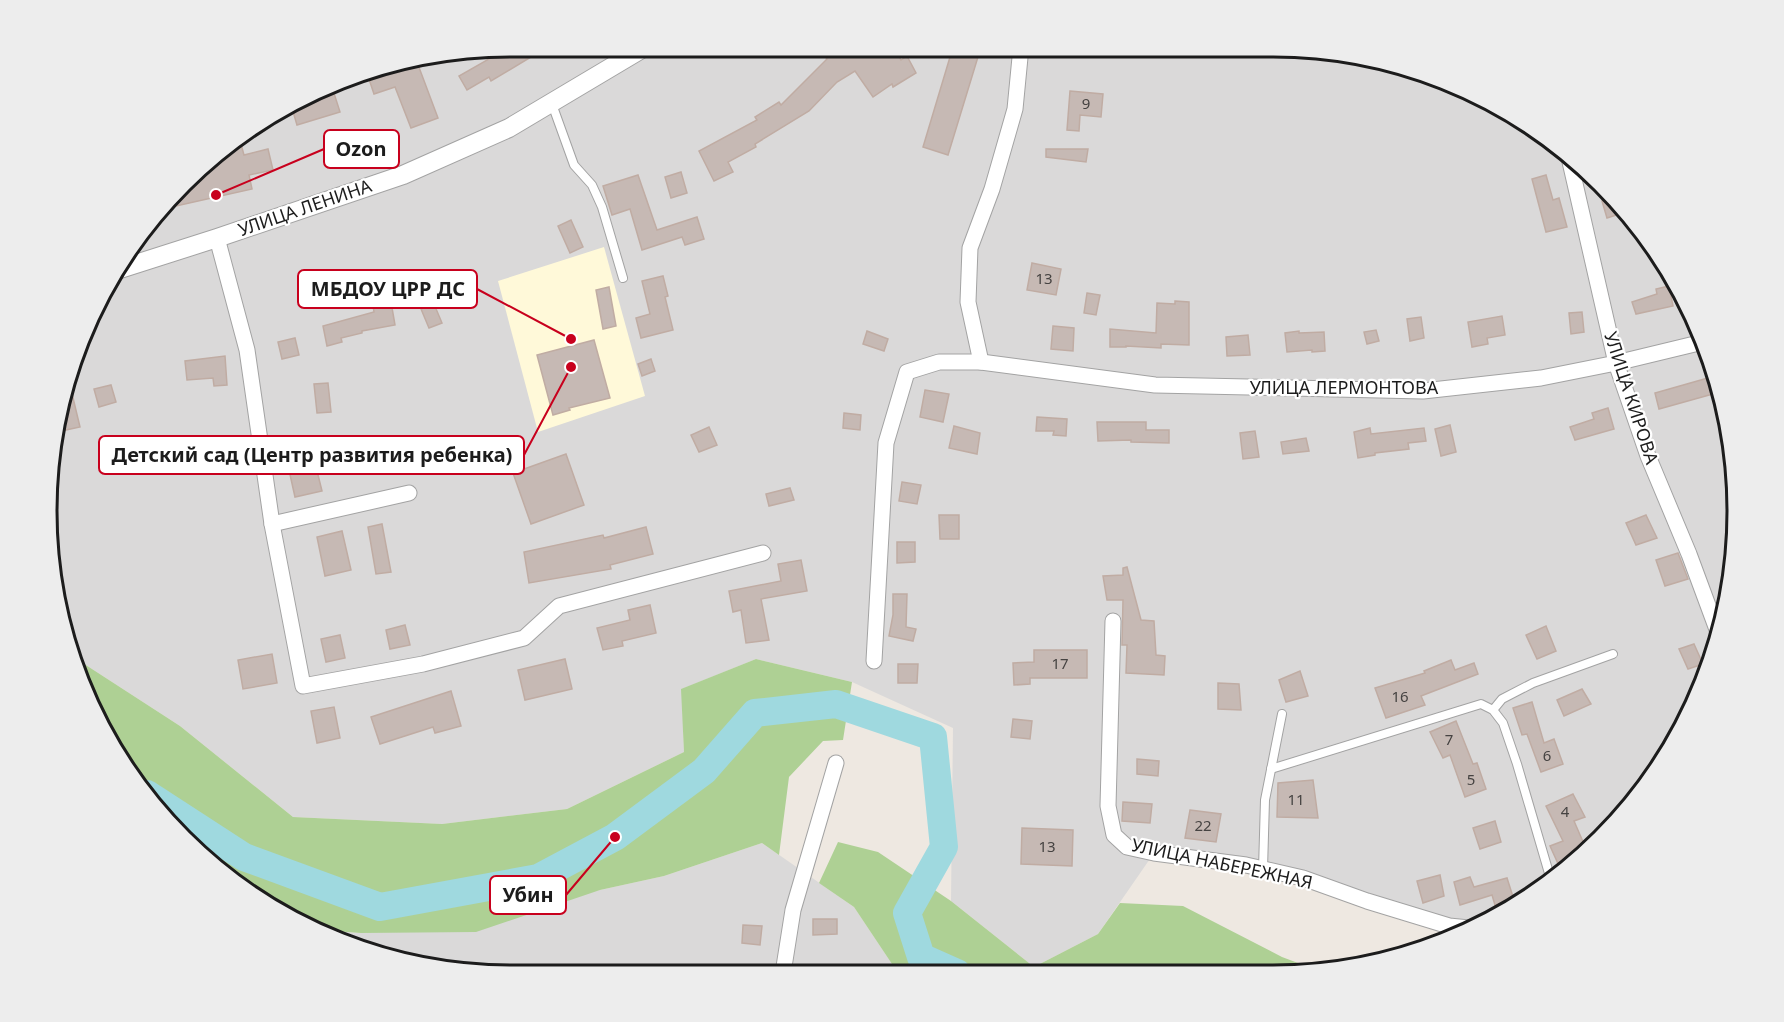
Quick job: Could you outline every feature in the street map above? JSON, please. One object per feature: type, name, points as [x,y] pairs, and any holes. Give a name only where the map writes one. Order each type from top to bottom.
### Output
[{"type":"street","name":"УЛИЦА ЛЕНИНА","points":[[129,266],[403,175],[509,128],[628,57]]},
{"type":"street","points":[[981,362],[968,302],[970,248],[992,189],[1015,109],[1020,57]]},
{"type":"street","name":"УЛИЦА КИРОВА","points":[[1572,170],[1616,363],[1648,456],[1714,621]]},
{"type":"street","points":[[218,238],[247,350],[272,525],[303,686],[423,664],[524,638],[559,606],[763,553]]},
{"type":"street","name":"УЛИЦА ЛЕРМОНТОВА","points":[[874,661],[886,443],[907,372],[939,362],[981,362],[1155,385],[1423,391],[1541,378],[1695,344]]},
{"type":"street","points":[[272,525],[409,493]]},
{"type":"street","name":"УЛИЦА НАБЕРЕЖНАЯ","points":[[1113,621],[1108,806],[1114,835],[1127,847],[1154,853],[1201,858],[1303,878],[1367,901],[1455,927]]},
{"type":"street","points":[[784,965],[793,910],[836,763]]},
{"type":"lane","points":[[551,103],[574,165],[592,185],[602,207],[623,278]]},
{"type":"lane","points":[[1492,710],[1502,699],[1533,682],[1613,654]]},
{"type":"lane","points":[[1271,769],[1481,704],[1492,710],[1503,723],[1548,871]]},
{"type":"lane","points":[[1263,869],[1265,800],[1282,714]]},
{"type":"shaded area","points":[[511,57],[1273,57],[1332,61],[1391,72],[1447,92],[1500,118],[1549,151],[1594,190],[1633,235],[1666,284],[1692,337],[1712,393],[1726,481],[1726,541],[1712,629],[1680,712],[1666,738],[1633,787],[1594,832],[1549,871],[1525,888],[1500,904],[1458,925],[1246,865],[1154,853],[1098,934],[1038,965],[1031,965],[951,901],[953,728],[852,682],[756,659],[682,689],[684,752],[567,809],[442,824],[293,817],[180,726],[84,664],[72,629],[58,541],[58,481],[66,422],[81,365],[104,310],[118,284],[151,235],[190,190],[235,151],[284,118],[337,92],[393,72],[452,61]]},
{"type":"shaded area","points":[[604,247],[645,396],[538,432],[498,281]]},
{"type":"shaded area","points":[[762,843],[854,907],[893,965],[481,964],[393,950],[341,932],[361,933],[600,890],[664,876]]},
{"type":"green space","points":[[756,659],[852,682],[843,740],[823,741],[789,777],[779,855],[762,843],[664,876],[600,890],[476,932],[341,932],[284,904],[235,871],[190,832],[151,787],[118,738],[84,664],[180,726],[293,817],[442,824],[567,809],[684,752],[681,689]]},
{"type":"green space","points":[[838,842],[878,852],[951,901],[1031,965],[893,965],[854,907],[819,883]]},
{"type":"green space","points":[[1120,903],[1183,906],[1282,957],[1301,964],[1038,965],[1098,934]]},
{"type":"building","points":[[531,57],[491,81],[489,77],[467,90],[459,76],[491,58]]},
{"type":"building","points":[[826,57],[899,57],[901,60],[908,57],[916,73],[893,87],[892,84],[873,97],[855,71],[837,82],[809,111],[755,144],[756,147],[728,162],[733,172],[714,181],[699,151],[757,120],[755,117],[779,102],[781,105],[827,59]]},
{"type":"building","points":[[950,57],[978,57],[948,155],[923,147]]},
{"type":"building","points":[[419,67],[438,118],[411,128],[395,87],[374,94],[369,80]]},
{"type":"building","points":[[1070,91],[1103,94],[1101,117],[1080,115],[1079,131],[1067,130]]},
{"type":"building","points":[[334,93],[340,112],[297,125],[293,113]]},
{"type":"building","points":[[242,146],[244,155],[268,149],[273,170],[249,175],[252,189],[175,206],[212,170]]},
{"type":"building","points":[[1046,149],[1088,149],[1086,162],[1046,157]]},
{"type":"building","points":[[681,172],[687,193],[671,198],[665,177]]},
{"type":"building","points":[[638,175],[657,230],[697,217],[704,239],[685,245],[682,237],[642,250],[630,209],[612,215],[603,186]]},
{"type":"building","points":[[1546,175],[1553,200],[1559,198],[1567,227],[1546,232],[1532,179]]},
{"type":"building","points":[[1604,201],[1616,215],[1607,218]]},
{"type":"building","points":[[571,220],[583,247],[570,253],[558,226]]},
{"type":"building","points":[[1032,263],[1061,269],[1056,295],[1027,290]]},
{"type":"building","points":[[663,276],[668,296],[665,297],[673,330],[641,338],[636,318],[650,314],[642,281]]},
{"type":"building","points":[[1667,286],[1673,306],[1636,314],[1632,302],[1657,294],[1656,289]]},
{"type":"building","points":[[609,287],[616,326],[603,329],[596,290]]},
{"type":"building","points":[[1087,293],[1100,295],[1096,315],[1084,313]]},
{"type":"building","points":[[1175,301],[1189,302],[1189,345],[1161,344],[1161,348],[1110,347],[1110,329],[1156,333],[1157,303],[1175,304]]},
{"type":"building","points":[[391,302],[395,325],[362,331],[362,333],[341,338],[342,342],[327,346],[323,326],[374,312],[373,305]]},
{"type":"building","points":[[434,304],[442,323],[429,328],[421,309]]},
{"type":"building","points":[[1582,312],[1584,332],[1571,334],[1569,313]]},
{"type":"building","points":[[1502,316],[1505,335],[1487,338],[1488,344],[1472,347],[1468,322]]},
{"type":"building","points":[[1421,317],[1424,338],[1410,341],[1407,319]]},
{"type":"building","points":[[1053,326],[1074,328],[1073,351],[1051,349]]},
{"type":"building","points":[[1376,330],[1379,341],[1367,344],[1364,332]]},
{"type":"building","points":[[867,331],[888,339],[884,351],[863,344]]},
{"type":"building","points":[[1299,331],[1299,333],[1324,332],[1325,351],[1287,352],[1285,333]]},
{"type":"building","points":[[1248,335],[1250,355],[1227,356],[1226,337]]},
{"type":"building","points":[[295,338],[299,355],[282,359],[278,342]]},
{"type":"building","points":[[594,340],[610,398],[569,408],[570,410],[553,415],[537,355]]},
{"type":"building","points":[[225,356],[227,385],[214,386],[213,378],[187,380],[185,361]]},
{"type":"building","points":[[651,359],[655,371],[642,376],[638,364]]},
{"type":"building","points":[[1707,378],[1712,394],[1659,409],[1655,393]]},
{"type":"building","points":[[328,383],[331,412],[317,413],[314,384]]},
{"type":"building","points":[[111,385],[116,402],[99,407],[94,389]]},
{"type":"building","points":[[925,390],[949,394],[943,422],[920,417]]},
{"type":"building","points":[[72,393],[80,427],[65,430]]},
{"type":"building","points":[[1608,408],[1614,429],[1575,440],[1570,427],[1594,419],[1592,413]]},
{"type":"building","points":[[844,413],[861,415],[860,430],[843,428]]},
{"type":"building","points":[[1037,417],[1067,419],[1066,436],[1053,435],[1054,431],[1036,431]]},
{"type":"building","points":[[1097,422],[1146,422],[1146,430],[1169,430],[1169,443],[1131,442],[1131,440],[1098,441]]},
{"type":"building","points":[[1450,425],[1456,452],[1441,456],[1435,429]]},
{"type":"building","points":[[954,426],[980,433],[977,454],[949,448]]},
{"type":"building","points":[[709,427],[717,445],[699,452],[691,435]]},
{"type":"building","points":[[1370,428],[1371,434],[1424,428],[1426,441],[1408,443],[1409,449],[1375,453],[1375,455],[1358,458],[1354,432]]},
{"type":"building","points":[[1255,431],[1259,457],[1243,459],[1240,433]]},
{"type":"building","points":[[1306,438],[1309,451],[1283,454],[1281,442]]},
{"type":"building","points":[[566,454],[584,505],[531,524],[513,473]]},
{"type":"building","points":[[315,463],[322,491],[295,497],[289,470]]},
{"type":"building","points":[[902,482],[921,485],[917,504],[899,501]]},
{"type":"building","points":[[790,488],[794,500],[769,506],[766,494]]},
{"type":"building","points":[[939,515],[959,515],[959,539],[940,539]]},
{"type":"building","points":[[1646,515],[1657,538],[1636,545],[1626,523]]},
{"type":"building","points":[[382,524],[391,572],[376,574],[368,527]]},
{"type":"building","points":[[646,527],[653,554],[610,565],[611,569],[529,583],[524,552],[603,535],[604,538]]},
{"type":"building","points":[[342,531],[351,570],[325,576],[317,537]]},
{"type":"building","points":[[897,542],[915,542],[915,562],[897,563]]},
{"type":"building","points":[[1678,553],[1688,579],[1665,586],[1656,560]]},
{"type":"building","points":[[801,560],[807,591],[761,599],[769,640],[746,643],[741,610],[733,612],[729,591],[781,581],[778,564]]},
{"type":"building","points":[[1127,567],[1141,620],[1154,621],[1156,655],[1165,656],[1164,675],[1126,673],[1127,645],[1122,645],[1123,600],[1107,600],[1103,576],[1123,575],[1123,568]]},
{"type":"building","points":[[893,594],[907,594],[906,627],[916,629],[913,641],[889,636],[893,615]]},
{"type":"building","points":[[650,605],[656,633],[622,641],[623,646],[603,650],[597,628],[630,620],[628,610]]},
{"type":"building","points":[[405,625],[410,645],[390,649],[386,630]]},
{"type":"building","points":[[1546,626],[1556,651],[1537,659],[1526,635]]},
{"type":"building","points":[[340,635],[345,658],[326,662],[321,639]]},
{"type":"building","points":[[1694,644],[1702,661],[1700,665],[1688,669],[1679,649]]},
{"type":"building","points":[[1034,650],[1087,650],[1087,678],[1030,678],[1030,684],[1014,685],[1013,663],[1034,662]]},
{"type":"building","points":[[272,654],[277,683],[243,689],[238,660]]},
{"type":"building","points":[[565,659],[572,689],[525,700],[518,670]]},
{"type":"building","points":[[1451,660],[1455,670],[1474,663],[1478,674],[1421,696],[1425,705],[1386,718],[1375,688],[1425,673],[1424,671]]},
{"type":"building","points":[[898,664],[918,664],[917,683],[898,683]]},
{"type":"building","points":[[1300,671],[1308,696],[1286,702],[1279,680]]},
{"type":"building","points":[[1218,683],[1239,684],[1241,710],[1218,709]]},
{"type":"building","points":[[1582,689],[1591,704],[1564,716],[1557,700]]},
{"type":"building","points":[[451,691],[461,726],[435,733],[433,727],[380,744],[371,717]]},
{"type":"building","points":[[1532,702],[1544,743],[1554,739],[1563,764],[1541,772],[1527,734],[1522,735],[1513,708]]},
{"type":"building","points":[[334,707],[340,738],[317,743],[311,711]]},
{"type":"building","points":[[1013,719],[1032,721],[1030,739],[1011,737]]},
{"type":"building","points":[[1456,721],[1473,764],[1477,763],[1486,789],[1465,797],[1450,755],[1443,758],[1430,732]]},
{"type":"building","points":[[1137,759],[1159,761],[1158,776],[1137,774]]},
{"type":"building","points":[[1313,780],[1318,818],[1277,817],[1278,783]]},
{"type":"building","points":[[1573,794],[1585,817],[1574,821],[1583,842],[1558,864],[1550,846],[1563,841],[1546,806]]},
{"type":"building","points":[[1123,802],[1152,804],[1150,823],[1122,821]]},
{"type":"building","points":[[1190,810],[1221,814],[1216,842],[1185,838]]},
{"type":"building","points":[[1495,821],[1501,842],[1480,849],[1473,828]]},
{"type":"building","points":[[1022,828],[1073,830],[1072,866],[1021,864]]},
{"type":"building","points":[[1440,875],[1444,896],[1423,903],[1417,881]]},
{"type":"building","points":[[1470,877],[1474,887],[1507,878],[1513,896],[1495,905],[1492,895],[1460,905],[1454,882]]},
{"type":"building","points":[[813,919],[837,919],[837,934],[813,935]]},
{"type":"building","points":[[743,925],[762,926],[760,945],[742,943]]},
{"type":"waterway","points":[[168,808],[244,857],[380,907],[538,878],[615,837],[704,771],[755,713],[836,704],[933,737],[944,847],[907,913],[921,957],[939,965]]},
{"type":"place","name":"Ozon","points":[[216,195]]},
{"type":"place","name":"МБДОУ ЦРР ДС","points":[[571,339]]},
{"type":"place","name":"Детский сад (Центр развития ребенка)","points":[[571,367]]},
{"type":"place","name":"Убин","points":[[615,837]]}]
